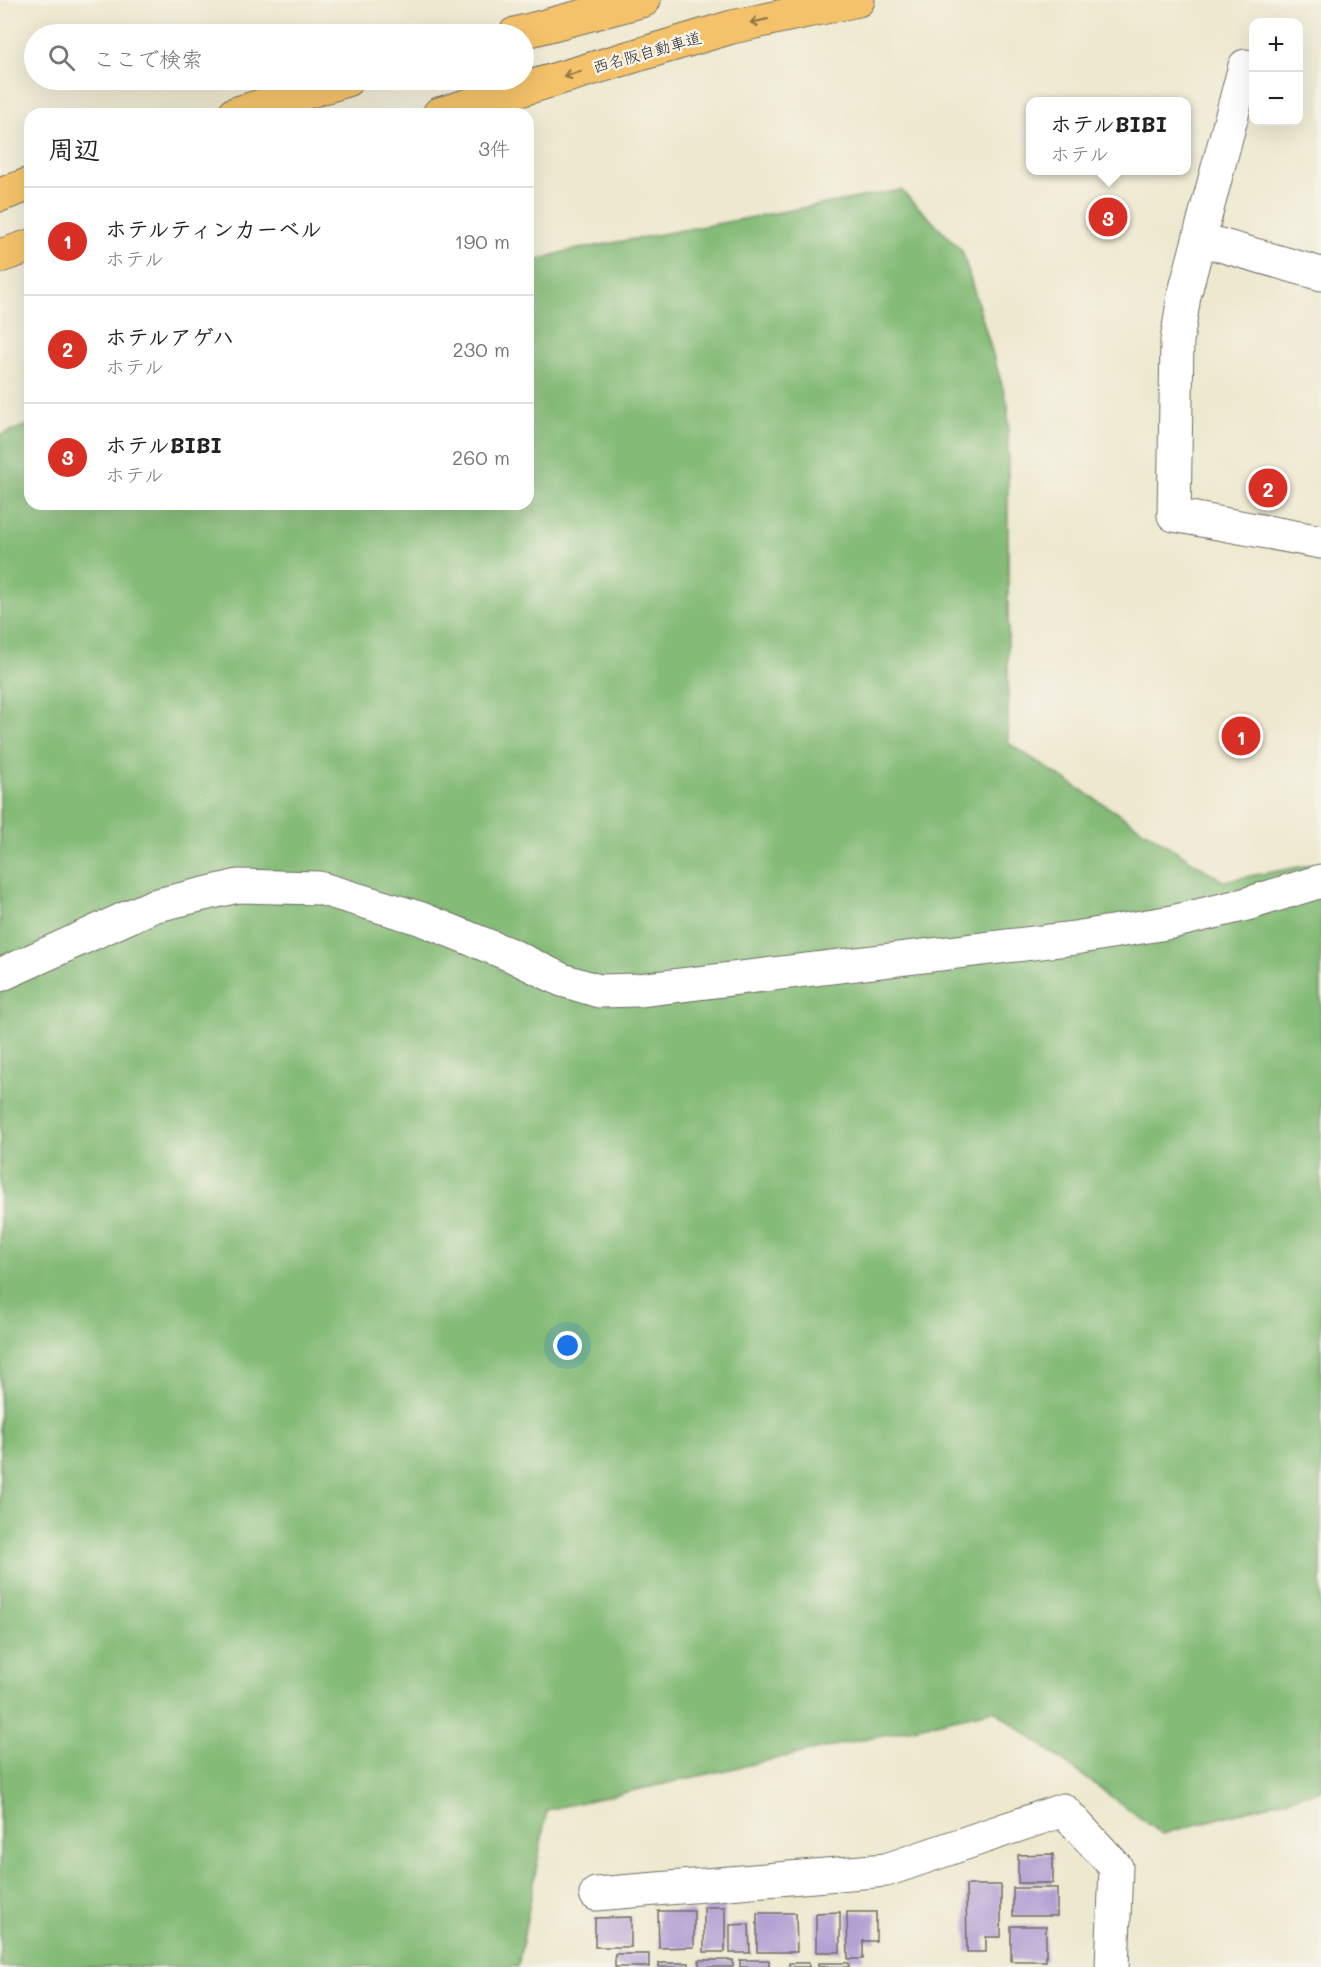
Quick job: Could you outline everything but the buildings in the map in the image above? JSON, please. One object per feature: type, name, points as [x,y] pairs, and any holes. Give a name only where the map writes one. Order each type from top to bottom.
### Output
[{"type":"highway","points":[[534,29],[644,0]]},
{"type":"highway","name":"西名阪自動車道","points":[[534,86],[732,27],[858,0]]},
{"type":"highway","points":[[254,108],[314,90]]},
{"type":"highway","name":"西名阪自動車道","points":[[459,108],[520,90]]},
{"type":"highway","points":[[0,195],[24,186]]},
{"type":"highway","points":[[0,256],[24,248]]},
{"type":"street","points":[[1245,66],[1184,296],[1177,341],[1174,515],[1321,542]]},
{"type":"street","points":[[1200,239],[1321,274]]},
{"type":"street","points":[[0,975],[153,906],[238,886],[319,888],[419,918],[511,955],[562,980],[599,991],[639,990],[1075,938],[1172,922],[1247,904],[1321,881]]},
{"type":"street","points":[[596,1894],[886,1870],[1063,1810],[1116,1867],[1112,1967]]},
{"type":"green space","points":[[901,190],[962,251],[1008,405],[1008,743],[1223,881],[1321,863],[1321,1790],[1162,1834],[994,1710],[547,1810],[518,1967],[0,1967],[0,435],[24,426],[24,510],[534,510],[534,261],[563,252]]},
{"type":"place","name":"ホテルBIBI","points":[[1108,217]]},
{"type":"place","name":"ホテルアゲハ","points":[[1268,488]]},
{"type":"place","name":"ホテルティンカーベル","points":[[1241,736]]}]
